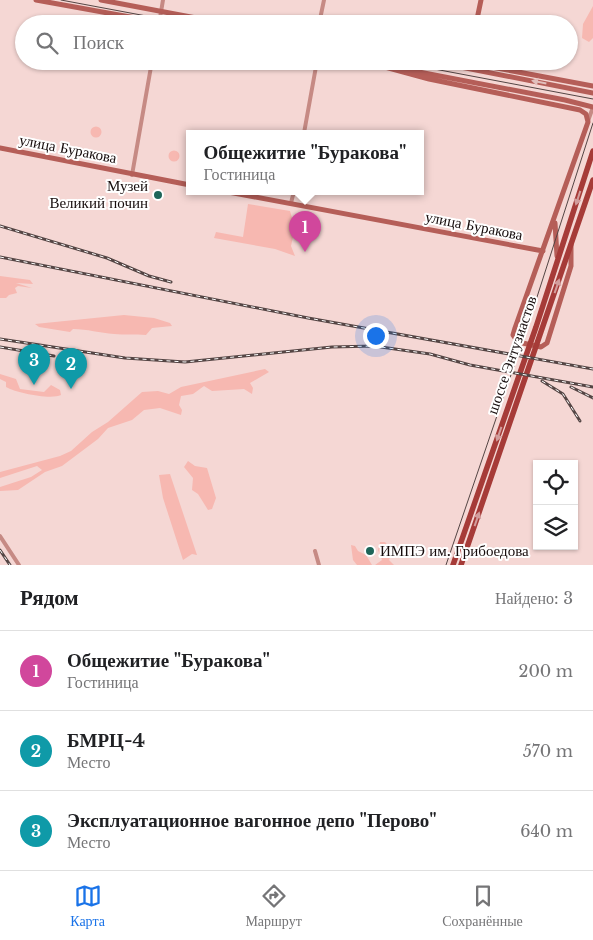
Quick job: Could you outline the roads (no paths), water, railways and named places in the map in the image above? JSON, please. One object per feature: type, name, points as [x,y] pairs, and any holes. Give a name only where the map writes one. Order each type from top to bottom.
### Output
[{"type":"main road","points":[[36,0],[116,15]]},
{"type":"main road","points":[[101,0],[182,15]]},
{"type":"main road","points":[[478,15],[481,0]]},
{"type":"main road","points":[[396,70],[429,79],[560,105],[584,112],[588,122],[513,335],[518,342],[541,346],[547,343],[567,282],[572,259],[571,244]]},
{"type":"main road","points":[[411,70],[517,90],[593,107]]},
{"type":"main road","points":[[482,70],[593,93]]},
{"type":"main road","points":[[512,70],[593,86]]},
{"type":"main road","points":[[560,105],[568,103],[573,96],[572,88],[565,80]]},
{"type":"main road","name":"улица Буракова","points":[[0,148],[186,184]]},
{"type":"main road","name":"шоссе Энтузиастов","points":[[453,565],[536,327],[593,152]]},
{"type":"main road","name":"шоссе Энтузиастов","points":[[461,565],[593,180]]},
{"type":"main road","name":"улица Буракова","points":[[244,195],[544,251]]},
{"type":"main road","points":[[556,214],[555,228],[558,251],[556,264]]},
{"type":"street","points":[[160,15],[163,0]]},
{"type":"street","points":[[322,15],[324,0]]},
{"type":"street","points":[[132,174],[150,70]]},
{"type":"street","points":[[305,130],[315,70]]},
{"type":"street","points":[[588,122],[593,107]]},
{"type":"street","points":[[291,204],[293,195]]},
{"type":"street","points":[[0,536],[18,565]]},
{"type":"street","points":[[315,551],[319,565]]},
{"type":"tram line","points":[[61,0],[141,15]]},
{"type":"tram line","points":[[440,70],[593,99]]},
{"type":"tram line","points":[[446,565],[528,325],[593,123]]},
{"type":"railway","points":[[0,226],[107,258],[149,276],[171,282]]},
{"type":"railway","points":[[0,257],[308,318],[593,369]]},
{"type":"railway","points":[[0,339],[125,358],[185,362],[332,347],[374,346],[430,354],[470,365],[593,387]]},
{"type":"railway","points":[[0,347],[54,356]]},
{"type":"railway","points":[[542,381],[563,394],[580,421]]},
{"type":"railway","points":[[571,387],[593,398]]},
{"type":"railway","points":[[0,550],[10,565]]},
{"type":"place","name":"Музей Великий почин","points":[[158,195]]},
{"type":"place","name":"Общежитие \"Буракова\"","points":[[305,252]]},
{"type":"place","name":"Эксплуатационное вагонное депо \"Перово\"","points":[[34,385]]},
{"type":"place","name":"БМРЦ-4","points":[[71,389]]},
{"type":"place","name":"ИМПЭ им. Грибоедова","points":[[370,551]]}]
